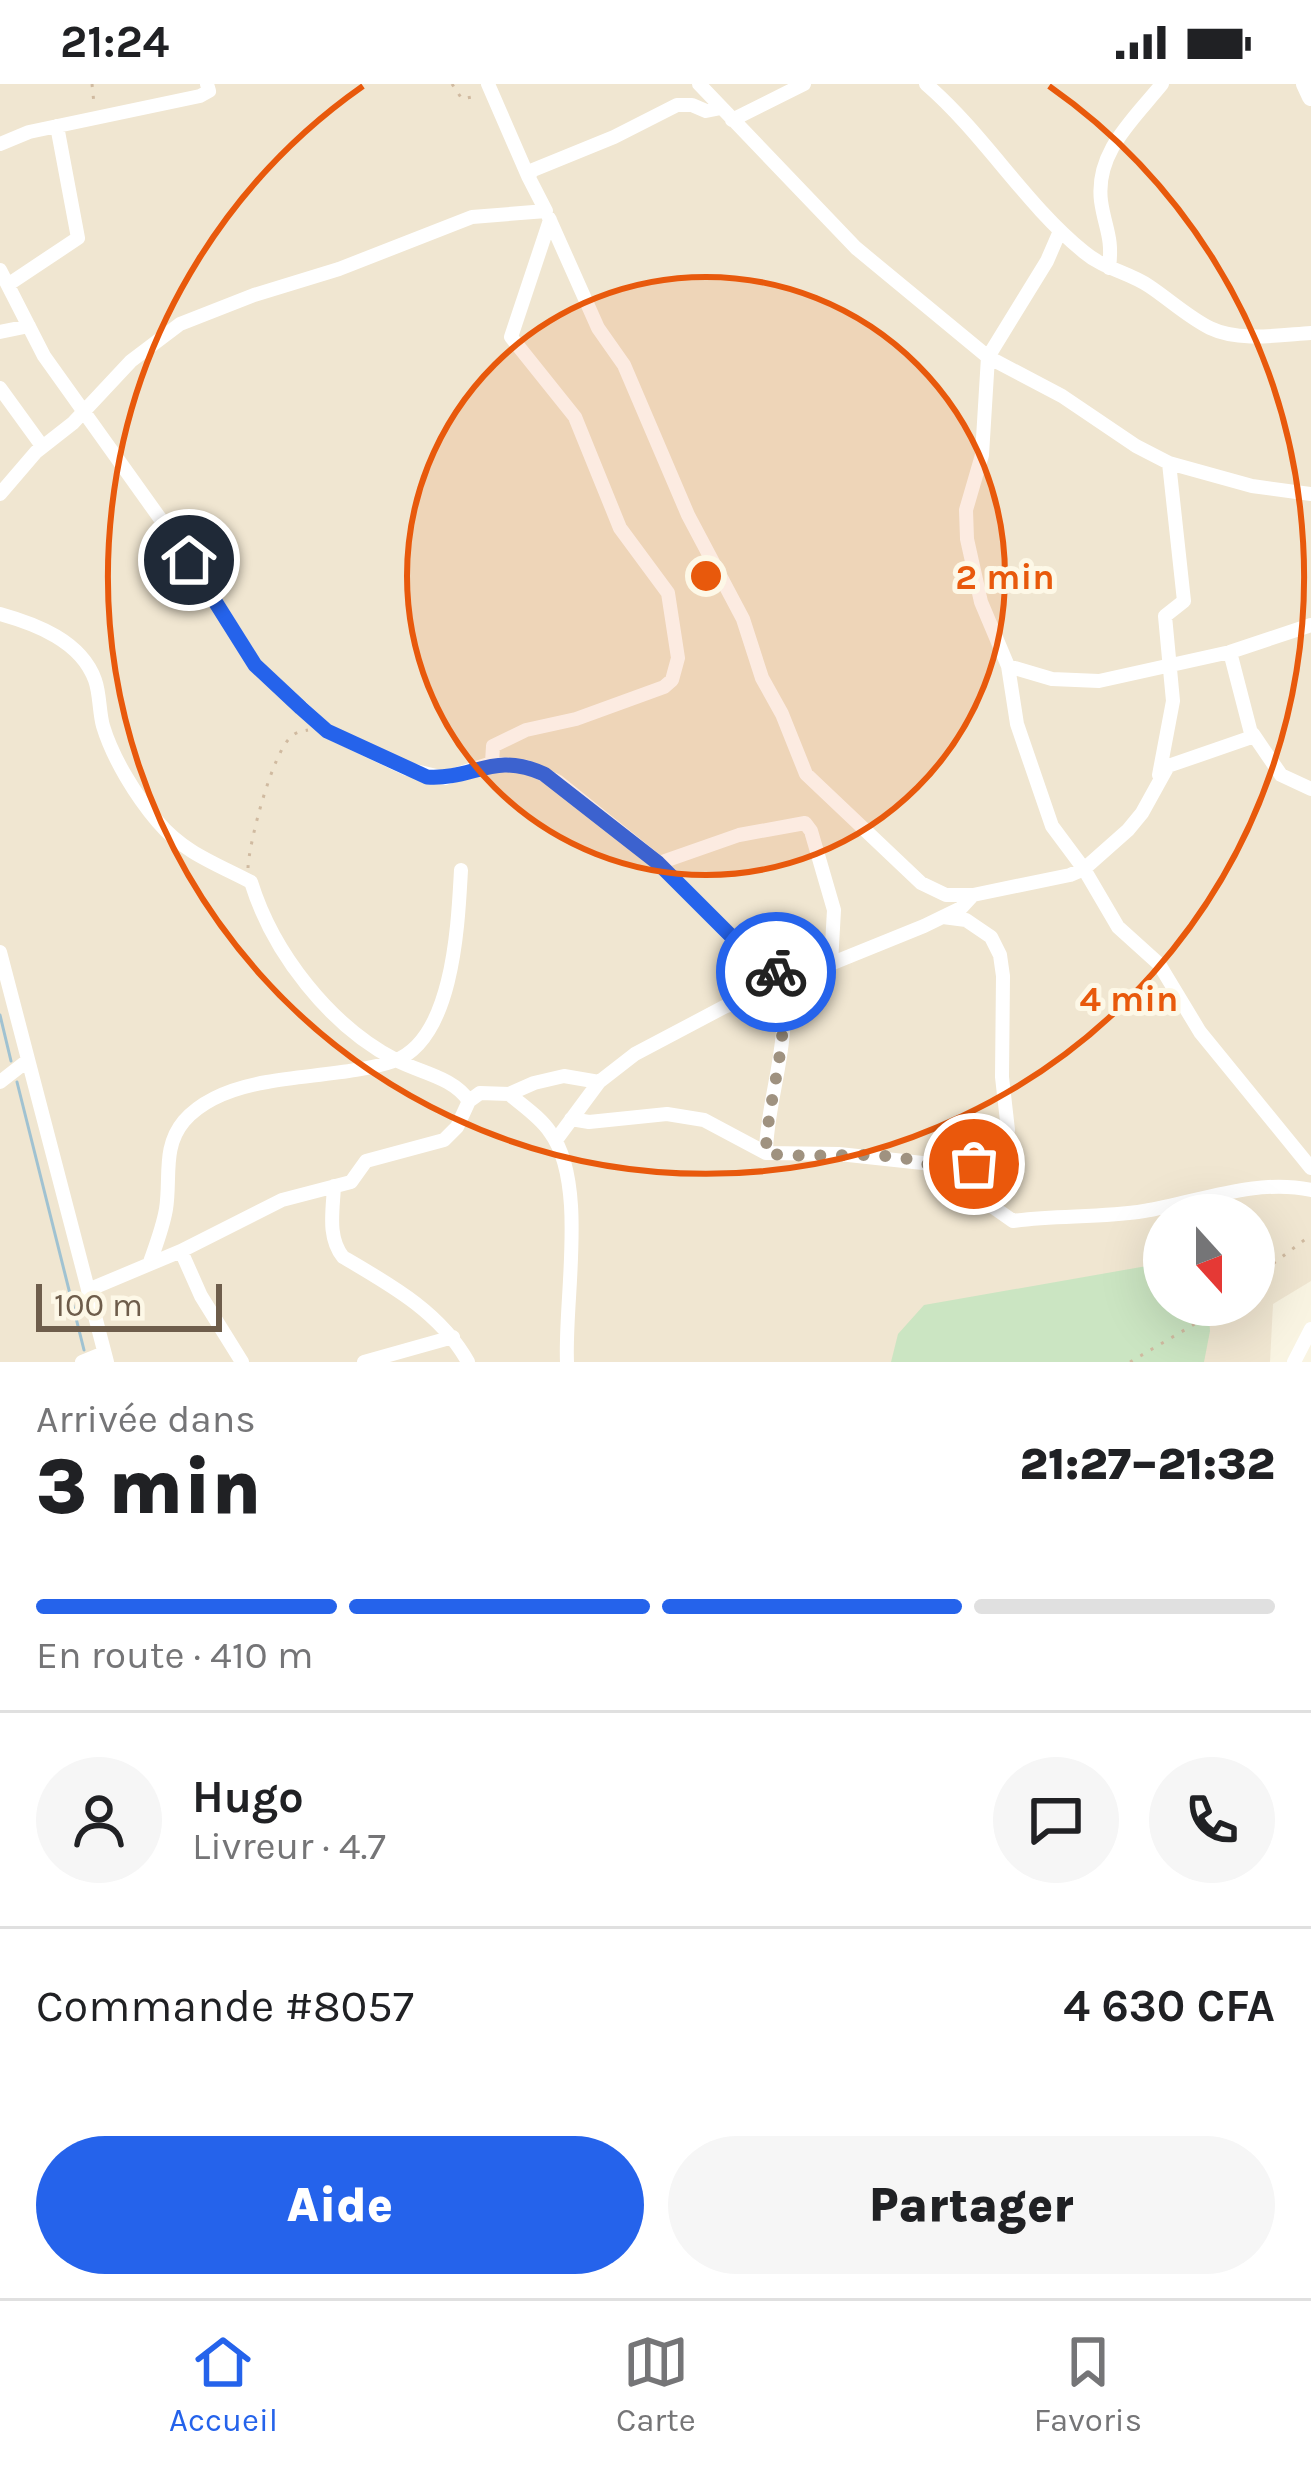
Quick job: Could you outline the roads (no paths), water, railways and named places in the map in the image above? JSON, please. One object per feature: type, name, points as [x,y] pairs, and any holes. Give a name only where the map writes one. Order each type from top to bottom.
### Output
[{"type":"street","points":[[0,144],[57,126],[200,96],[209,91],[207,84]]},
{"type":"street","points":[[699,84],[856,248],[988,357],[1063,396],[1169,463],[1252,486],[1311,494]]},
{"type":"street","points":[[528,176],[542,165],[614,137],[670,108],[684,104],[727,114],[804,84]]},
{"type":"street","points":[[926,84],[1060,231],[1109,268],[1135,277],[1223,333],[1311,333]]},
{"type":"street","points":[[1109,268],[1111,232],[1101,200],[1105,161],[1162,84]]},
{"type":"street","points":[[1305,84],[1311,97]]},
{"type":"street","points":[[489,88],[598,328],[624,365],[688,515],[742,619],[762,678],[806,774],[922,884],[946,895],[973,895],[1084,869],[1142,813],[1168,766],[1253,734]]},
{"type":"street","points":[[9,284],[78,238],[57,126]]},
{"type":"street","points":[[0,494],[130,361],[180,323],[472,218],[548,216]]},
{"type":"street","points":[[492,763],[493,746],[502,740],[664,687],[672,680],[678,658],[663,582],[620,528],[575,417],[511,337],[548,216]]},
{"type":"street","points":[[1060,231],[988,357],[984,436],[966,510],[967,539],[988,626],[1008,666],[1017,724],[1052,826],[1118,927],[1159,964],[1200,1032],[1311,1168]]},
{"type":"street","points":[[0,270],[44,356],[189,560],[255,665],[327,731],[427,777],[445,778],[492,763],[527,767],[557,781],[658,863],[735,940],[776,972],[781,983],[779,1059],[766,1124],[766,1153]]},
{"type":"street","points":[[0,332],[28,326]]},
{"type":"street","points":[[0,388],[42,446]]},
{"type":"street","points":[[1159,778],[1173,700],[1165,616],[1184,601],[1169,463]]},
{"type":"street","points":[[0,614],[30,622],[72,647],[96,681],[110,743],[160,825],[207,862],[251,882],[262,914],[285,954],[350,1030],[397,1060],[455,1086],[469,1101]]},
{"type":"street","points":[[1008,666],[1052,680],[1099,682],[1230,652],[1311,625]]},
{"type":"street","points":[[1230,652],[1253,734],[1280,775],[1311,789]]},
{"type":"street","points":[[658,863],[739,835],[805,824],[834,910],[831,963]]},
{"type":"street","points":[[151,1262],[166,1212],[171,1144],[184,1121],[204,1104],[256,1084],[397,1060],[428,1034],[448,980],[457,936],[461,870]]},
{"type":"street","points":[[556,1141],[599,1082],[634,1054],[724,1006],[943,917],[973,895]]},
{"type":"street","points":[[943,917],[966,920],[991,937],[1003,976],[1002,1078],[1008,1130],[974,1164],[963,1185]]},
{"type":"street","points":[[0,952],[105,1358],[82,1362]]},
{"type":"street","points":[[0,1082],[27,1061]]},
{"type":"street","points":[[88,1290],[282,1200],[356,1179],[366,1161],[444,1140],[457,1127],[469,1101],[480,1093],[509,1094],[551,1077],[599,1082]]},
{"type":"street","points":[[509,1094],[556,1141],[568,1186],[572,1230],[567,1362]]},
{"type":"street","points":[[571,1119],[604,1121],[667,1114],[704,1120],[766,1153],[839,1154],[932,1164],[1013,1221],[1144,1211],[1274,1185],[1311,1190]]},
{"type":"street","points":[[334,1186],[333,1240],[343,1257],[427,1311],[454,1337],[468,1362]]},
{"type":"street","points":[[181,1250],[201,1296],[242,1362]]},
{"type":"street","points":[[1294,1362],[1311,1329]]},
{"type":"street","points":[[364,1362],[454,1337]]},
{"type":"waterway","points":[[0,1015],[11,1061]]},
{"type":"waterway","points":[[17,1082],[84,1350]]}]
